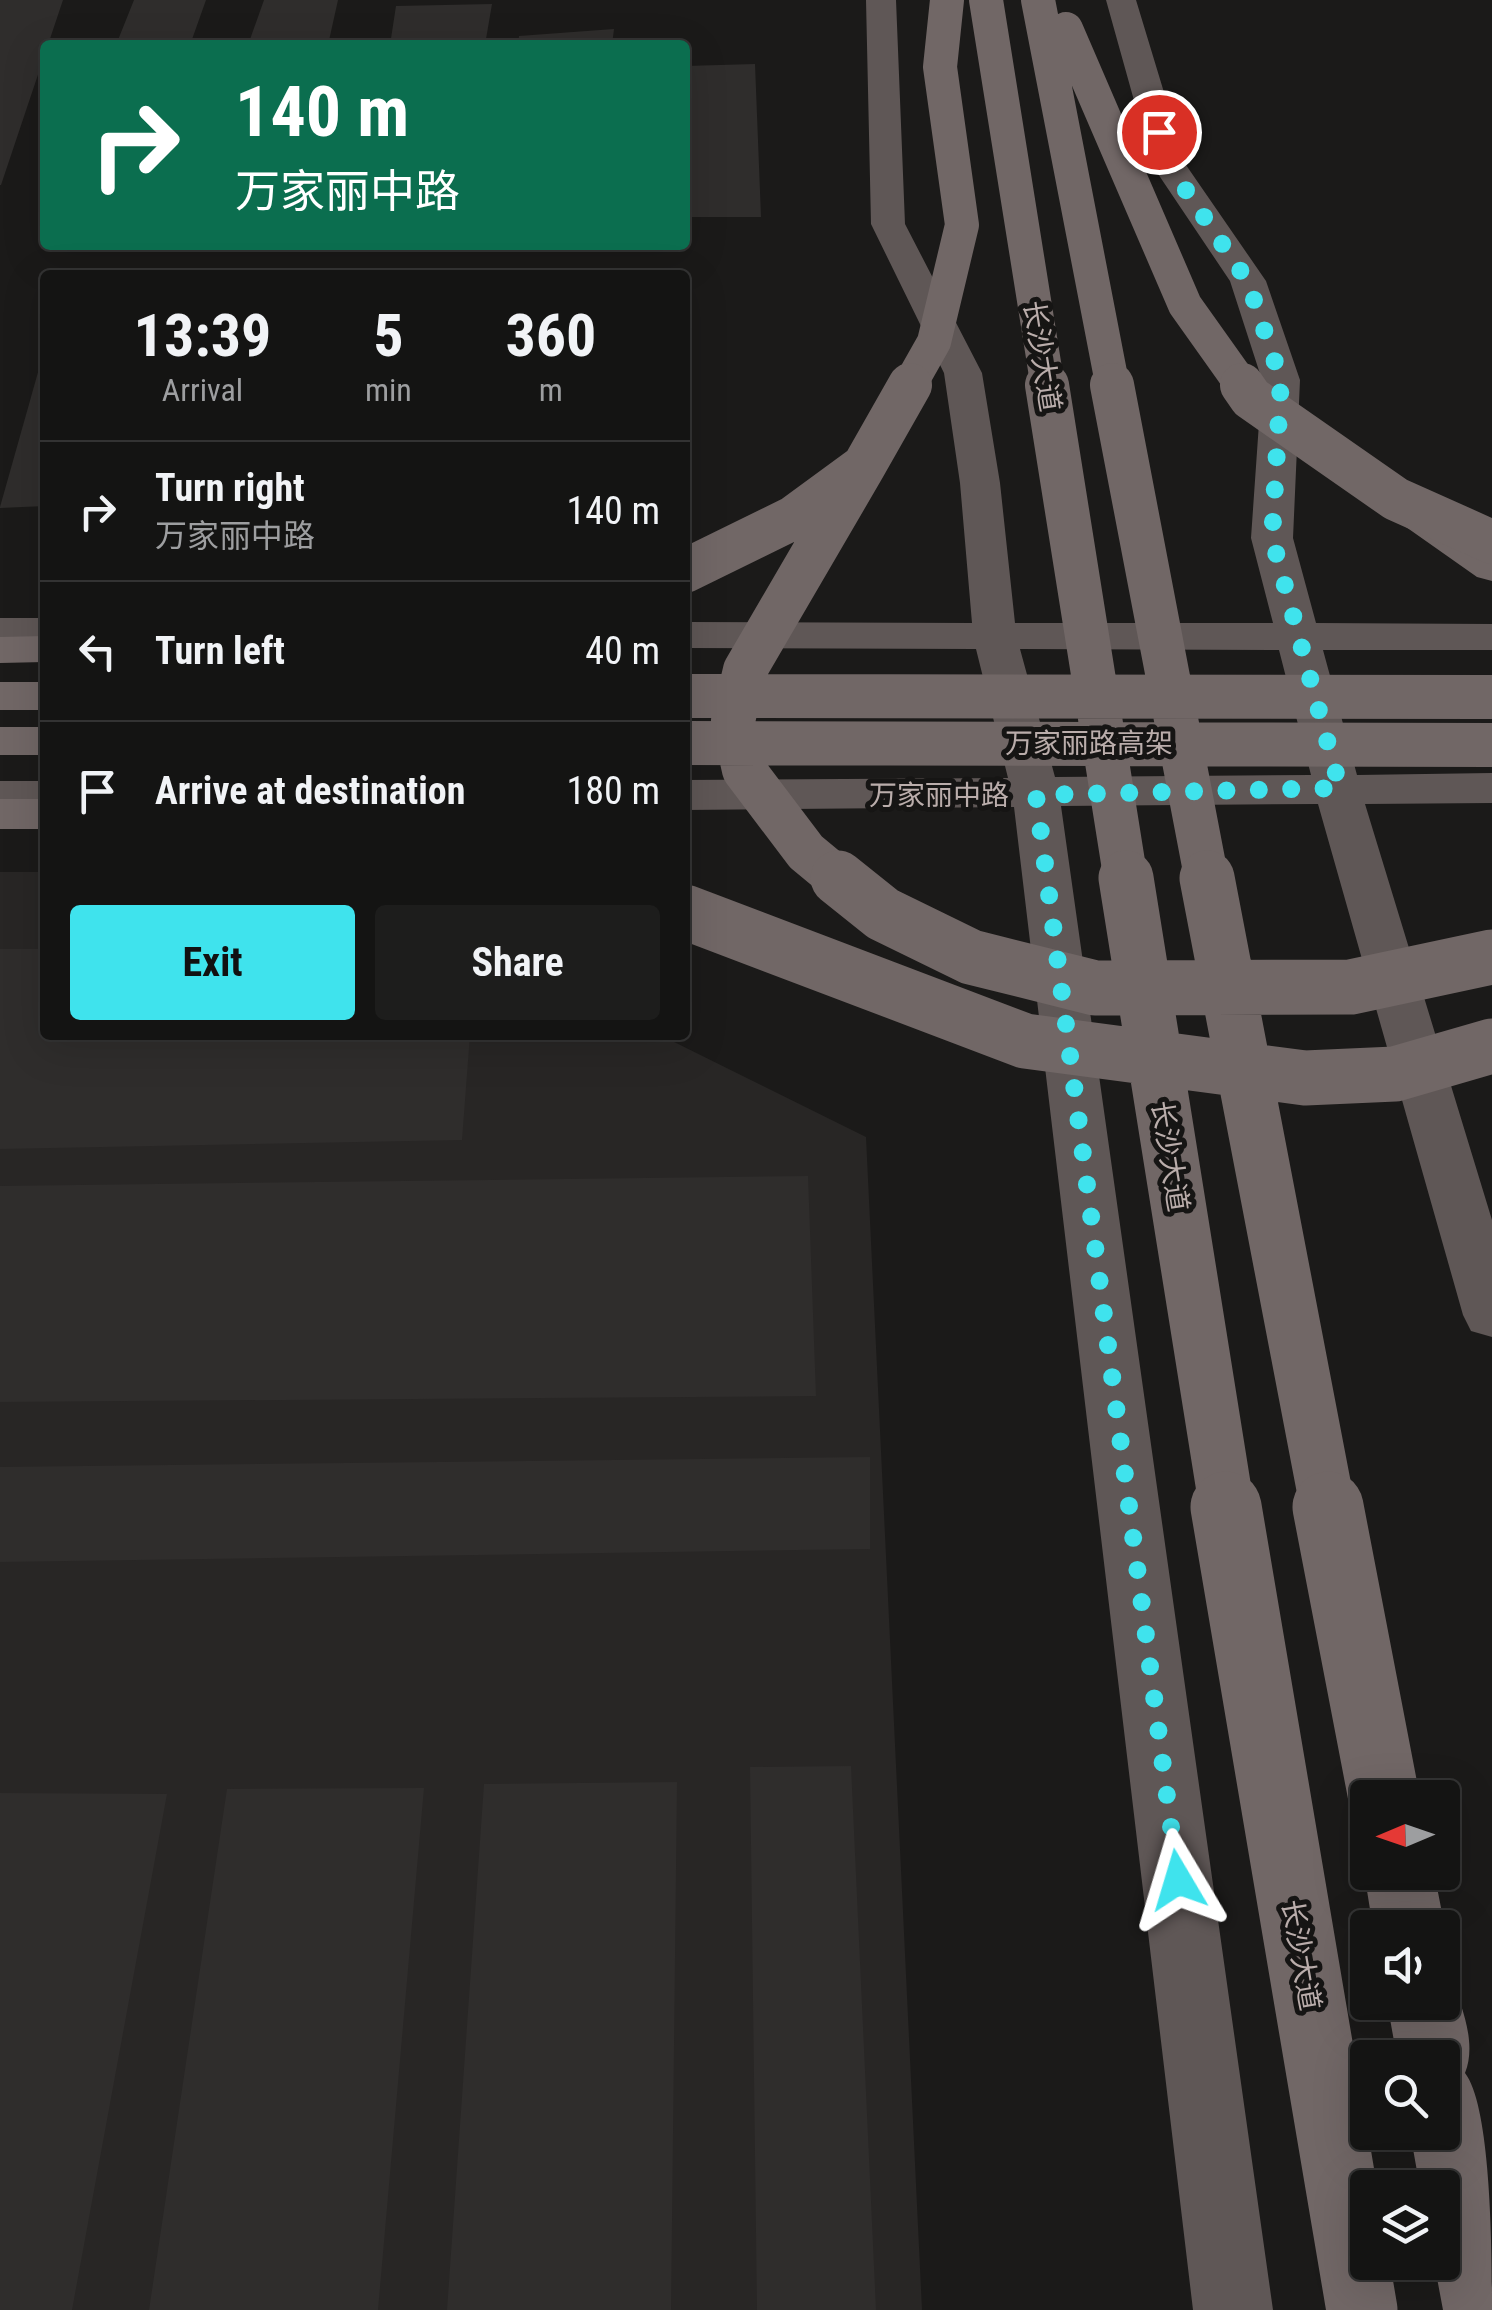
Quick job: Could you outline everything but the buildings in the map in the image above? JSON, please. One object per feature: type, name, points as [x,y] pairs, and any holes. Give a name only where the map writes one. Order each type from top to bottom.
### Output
[{"type":"highway","points":[[947,0],[940,67],[962,225],[934,342],[745,670],[734,721],[744,770],[806,852],[884,914],[971,957],[1095,988],[1351,987],[1492,956]]},
{"type":"highway","name":"长沙大道","points":[[986,0],[1247,1636],[1362,2310]]},
{"type":"highway","points":[[1038,0],[1381,1780]]},
{"type":"highway","points":[[1054,0],[1185,304],[1251,398],[1492,568]]},
{"type":"highway","points":[[690,569],[793,518],[864,466]]},
{"type":"highway","points":[[1396,500],[1492,542]]},
{"type":"highway","points":[[0,650],[40,649]]},
{"type":"highway","points":[[0,696],[40,696]]},
{"type":"highway","name":"万家丽路高架","points":[[690,696],[1492,697]]},
{"type":"highway","points":[[0,741],[40,741]]},
{"type":"highway","name":"万家丽路高架","points":[[690,742],[1492,745]]},
{"type":"highway","points":[[0,814],[40,814]]},
{"type":"highway","points":[[690,914],[1025,1041],[1305,1078],[1395,1074],[1492,1046]]},
{"type":"highway","points":[[1452,2150],[1483,2310]]},
{"type":"main road","points":[[881,0],[888,224],[963,373],[980,483],[996,636],[1036,795],[1233,2310]]},
{"type":"main road","points":[[1121,0],[1169,165],[1248,282],[1281,380],[1272,538],[1358,866],[1492,1315]]},
{"type":"main road","points":[[0,631],[40,632]]},
{"type":"main road","points":[[690,635],[1492,637]]},
{"type":"main road","name":"万家丽中路","points":[[690,796],[1492,788]]},
{"type":"main road","points":[[0,796],[40,796]]},
{"type":"shaded area","points":[[0,872],[40,872],[40,1040],[670,1040],[866,1137],[922,2310],[0,2310]]},
{"type":"route","points":[[1159,132],[1169,165],[1248,282],[1281,380],[1272,538],[1340,788],[1036,795],[1178,1880]]}]
